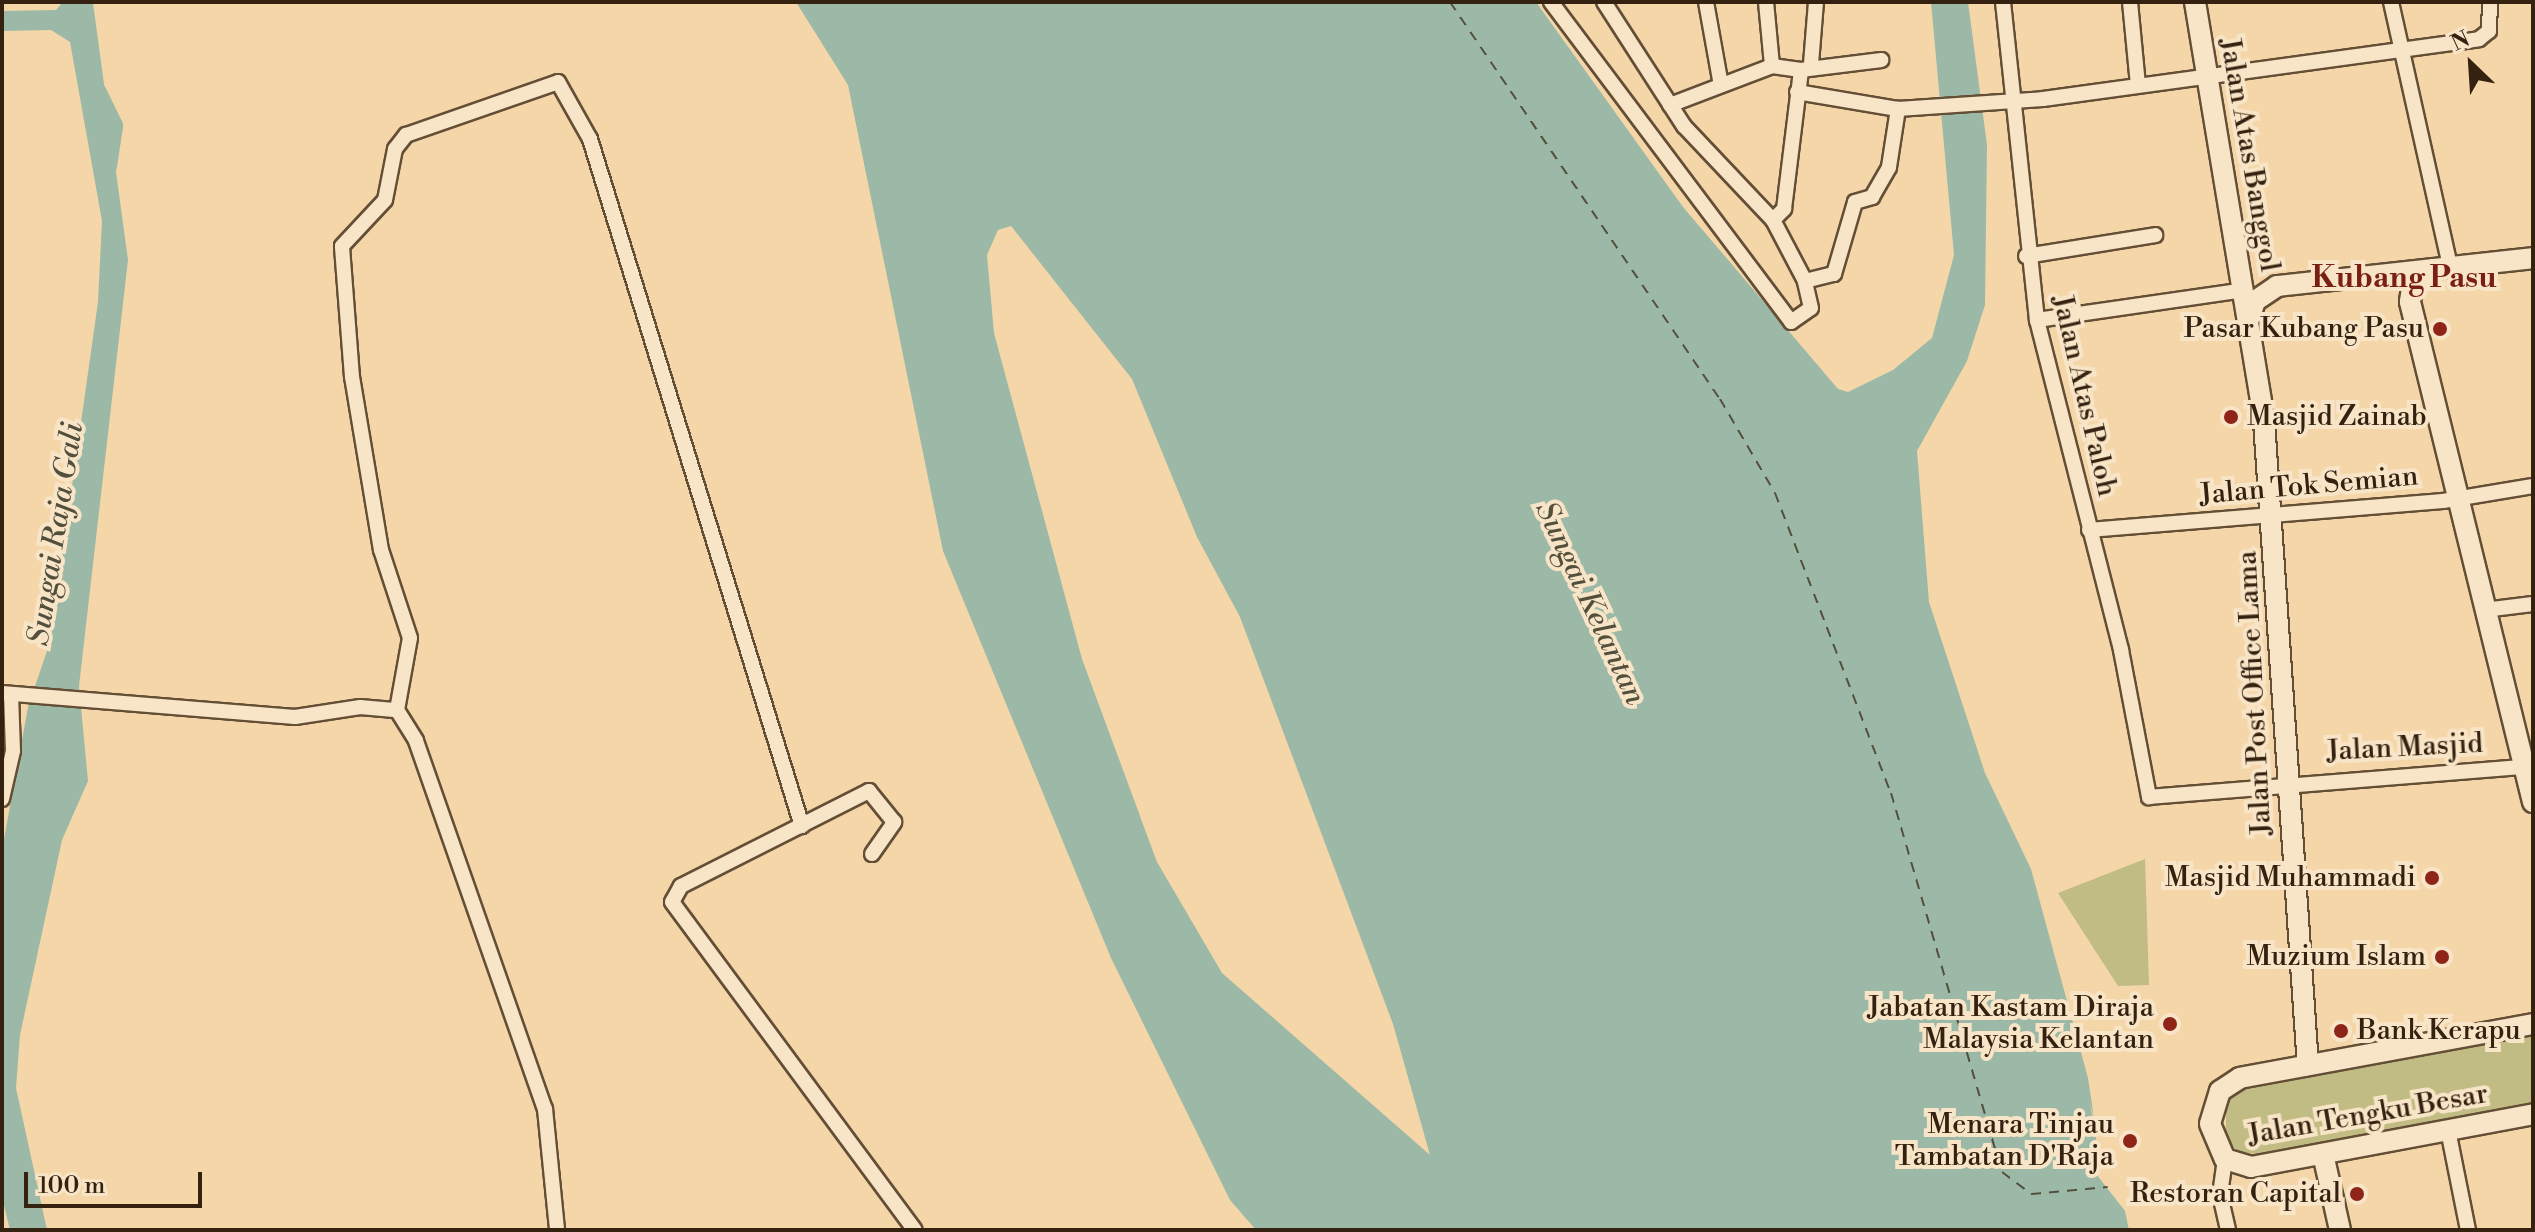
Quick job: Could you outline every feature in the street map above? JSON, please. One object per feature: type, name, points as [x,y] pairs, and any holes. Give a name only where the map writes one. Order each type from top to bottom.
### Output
[{"type":"main road","name":"Jalan Atas Banggol","points":[[2195,2],[2202,73],[2250,317]]},
{"type":"main road","points":[[2237,248],[2253,272],[2277,286]]},
{"type":"main road","points":[[2250,317],[2255,301],[2277,286],[2369,273],[2533,258]]},
{"type":"main road","points":[[2442,268],[2413,282],[2410,302],[2533,802]]},
{"type":"main road","points":[[2369,273],[2394,281],[2410,302]]},
{"type":"main road","name":"Jalan Post Office Lama","points":[[2250,317],[2271,515],[2308,1066]]},
{"type":"main road","name":"Jalan Tengku Besar","points":[[2533,1024],[2240,1078],[2220,1091],[2210,1124],[2224,1168],[2251,1167],[2533,1114]]},
{"type":"main road","points":[[2323,1154],[2340,1230]]},
{"type":"street","points":[[1551,2],[1791,322],[1811,308],[1805,281],[1773,220],[1670,105],[1604,2]]},
{"type":"street","points":[[1706,2],[1721,85]]},
{"type":"street","points":[[1766,2],[1772,66]]},
{"type":"street","points":[[1773,220],[1784,209],[1797,92],[1806,67],[1816,2]]},
{"type":"street","name":"Jalan Atas Paloh","points":[[2003,2],[2026,256],[2037,320],[2089,530],[2149,797]]},
{"type":"street","points":[[2130,2],[2138,85]]},
{"type":"street","points":[[2391,2],[2442,268]]},
{"type":"street","points":[[1797,92],[1906,109],[2011,102],[2485,36],[2490,2]]},
{"type":"street","points":[[1670,105],[1772,66],[1806,67],[1881,60]]},
{"type":"street","points":[[557,1230],[545,1109],[416,741],[397,710],[410,638],[381,550],[352,377],[342,246],[385,200],[395,149],[406,135],[558,82],[569,90],[595,154],[802,826]]},
{"type":"street","points":[[1805,281],[1834,274],[1855,202],[1872,197],[1889,167],[1906,109]]},
{"type":"street","points":[[2026,256],[2155,235]]},
{"type":"street","points":[[2037,320],[2244,290]]},
{"type":"street","name":"Jalan Tok Semian","points":[[2089,530],[2457,498],[2533,486]]},
{"type":"street","points":[[2484,610],[2533,604]]},
{"type":"street","points":[[2,799],[13,751],[10,695],[295,717],[360,707],[397,710]]},
{"type":"street","name":"Jalan Masjid","points":[[2149,797],[2288,781],[2524,767]]},
{"type":"street","points":[[872,854],[894,826],[874,791],[681,886],[673,893],[675,912],[915,1230]]},
{"type":"street","points":[[2448,1130],[2468,1230]]},
{"type":"street","points":[[2224,1168],[2228,1230]]},
{"type":"shaded area","points":[[2145,859],[2149,985],[2118,986],[2058,893]]},
{"type":"shaded area","points":[[2533,1033],[2533,1106],[2256,1154],[2237,1151],[2226,1137],[2226,1101],[2244,1090]]},
{"type":"water","points":[[63,2],[93,3],[128,260],[79,686],[88,781],[62,840],[20,1035],[16,1088],[47,1230],[10,1230],[2,1197],[2,850],[28,707],[50,642],[98,302],[102,221],[70,42],[51,30],[2,31],[2,11],[56,10]]},
{"type":"water","name":"Sungai Kelantan","points":[[796,2],[1536,2],[1683,207],[1838,389],[1848,392],[1893,370],[1932,338],[1954,255],[1931,2],[1968,2],[1987,145],[1985,305],[1967,361],[1917,451],[1929,602],[1985,773],[2031,869],[2088,1078],[2100,1157],[2091,1158],[2093,1170],[2125,1211],[2129,1230],[1256,1230],[1230,1200],[1111,958],[943,551],[848,85]],"holes":[[[1011,226],[1132,379],[1197,537],[1240,617],[1393,1024],[1430,1155],[1222,973],[1157,862],[1082,659],[994,333],[987,255],[998,230]]]},
{"type":"pier","points":[[2090,1102],[2104,1156],[2096,1168],[2113,1189],[2093,1170],[2090,1158],[2099,1156]]},
{"type":"waterway","name":"Sungai Raja Gali","points":[[96,93],[112,126],[106,166]]},
{"type":"ferry route","points":[[1450,2],[1720,399],[1775,493],[1891,793],[2002,1172],[2031,1194],[2108,1187]]},
{"type":"place","name":"Pasar Kubang Pasu","points":[[2440,329]]},
{"type":"place","name":"Masjid Zainab","points":[[2231,417]]},
{"type":"place","name":"Masjid Muhammadi","points":[[2432,878]]},
{"type":"place","name":"Muzium Islam","points":[[2442,957]]},
{"type":"place","name":"Jabatan Kastam Diraja Malaysia Kelantan","points":[[2170,1024]]},
{"type":"place","name":"Bank Kerapu","points":[[2341,1031]]},
{"type":"place","name":"Menara Tinjau Tambatan D'Raja","points":[[2130,1141]]},
{"type":"place","name":"Restoran Capital","points":[[2357,1194]]},
{"type":"district","name":"Kubang Pasu","points":[[2404,278]]}]
